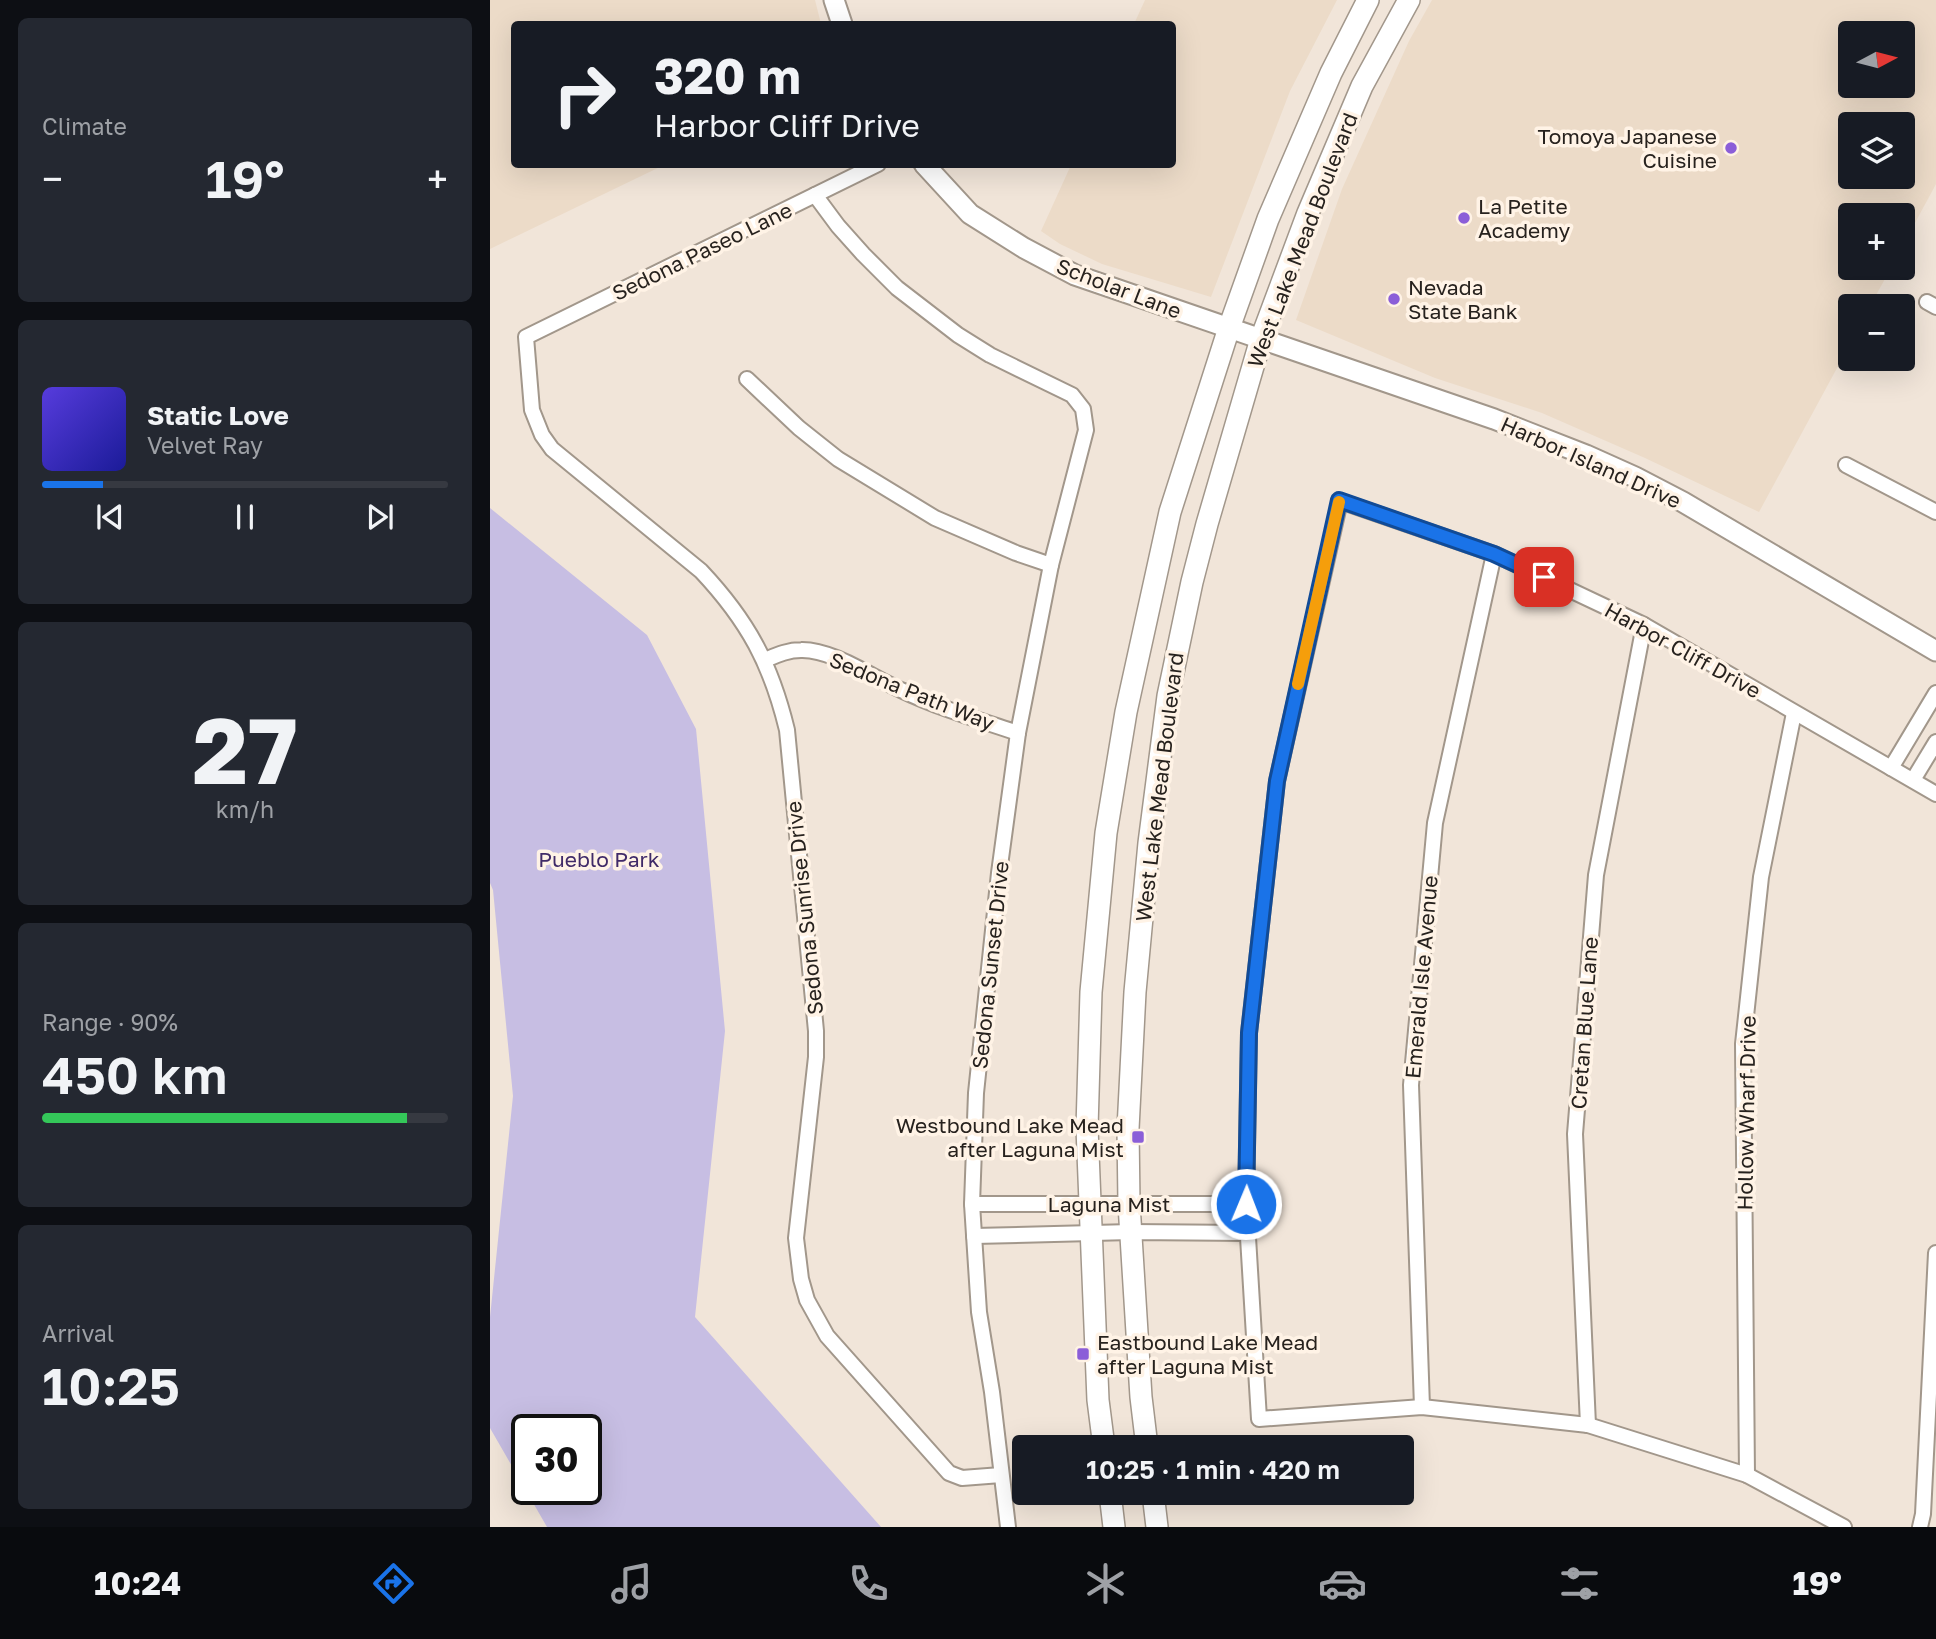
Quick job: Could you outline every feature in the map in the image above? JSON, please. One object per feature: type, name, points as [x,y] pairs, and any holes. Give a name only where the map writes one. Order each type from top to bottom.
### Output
[{"type":"main road","name":"West Lake Mead Boulevard","points":[[1102,1435],[1098,1400],[1087,1128],[1091,992],[1108,820],[1126,712],[1170,512],[1229,328],[1268,219],[1331,72],[1367,0]]},
{"type":"main road","points":[[1389,35],[1392,0]]},
{"type":"main road","name":"West Lake Mead Boulevard","points":[[1146,1435],[1129,1204],[1128,1129],[1135,992],[1149,843],[1174,660],[1225,457],[1261,339],[1308,212],[1362,86],[1409,0]]},
{"type":"main road","points":[[1111,1505],[1114,1527]]},
{"type":"main road","points":[[1154,1505],[1157,1527]]},
{"type":"street","points":[[834,0],[841,21]]},
{"type":"street","name":"Sedona Paseo Lane","points":[[526,337],[870,168]]},
{"type":"street","name":"Scholar Lane","points":[[928,168],[970,214],[1045,260],[1091,282],[1261,339]]},
{"type":"street","name":"Sedona Sunset Drive","points":[[815,195],[838,226],[897,288],[958,335],[990,355],[1072,395],[1083,409],[1086,430],[1051,565],[1018,733],[999,873],[976,1093],[972,1204],[979,1312],[992,1392],[1008,1527]]},
{"type":"street","name":"Sedona Sunrise Drive","points":[[526,337],[532,410],[542,435],[552,449],[701,571],[723,594],[746,625],[765,660],[779,696],[787,730],[816,1031],[816,1057],[796,1238],[801,1279],[807,1300],[827,1336],[948,1473],[962,1478],[1001,1475]]},
{"type":"street","name":"Harbor Island Drive","points":[[1261,339],[1494,419],[1635,477],[1683,502],[1936,651]]},
{"type":"street","points":[[747,379],[799,428],[838,459],[935,518],[1016,554],[1051,565]]},
{"type":"street","points":[[1846,465],[1936,512]]},
{"type":"street","name":"Harbor Cliff Drive","points":[[1246,1204],[1249,1033],[1277,781],[1339,500],[1494,554],[1644,625],[1936,794]]},
{"type":"street","name":"Emerald Isle Avenue","points":[[1422,1407],[1410,1086],[1436,823],[1494,554]]},
{"type":"street","name":"Cretan Blue Lane","points":[[1588,1425],[1575,1134],[1596,875],[1644,625]]},
{"type":"street","name":"Sedona Path Way","points":[[765,660],[802,649],[832,656],[902,691],[956,713],[1018,733]]},
{"type":"street","points":[[1891,768],[1936,693]]},
{"type":"street","name":"Hollow Wharf Drive","points":[[1747,1475],[1743,1044],[1761,877],[1794,713]]},
{"type":"street","points":[[1913,780],[1936,742]]},
{"type":"street","name":"Laguna Mist","points":[[972,1204],[1246,1204]]},
{"type":"street","points":[[1246,1204],[1259,1419],[1422,1407],[1588,1425],[1747,1475],[1844,1527]]},
{"type":"street","name":"Laguna Mist","points":[[974,1236],[1131,1232],[1248,1233]]},
{"type":"street","points":[[1920,1527],[1923,1514],[1936,1253]]},
{"type":"shaded area","points":[[490,0],[815,0],[820,21],[511,21],[511,168],[658,168],[490,249]]},
{"type":"shaded area","points":[[1145,0],[1337,0],[1290,91],[1211,297],[1102,264],[1060,244],[1041,231],[1070,168],[1176,168],[1176,21],[1135,21]]},
{"type":"shaded area","points":[[1432,0],[1936,0],[1936,184],[1915,223],[1915,203],[1838,203],[1838,280],[1884,280],[1877,294],[1838,294],[1838,366],[1759,512],[1542,413],[1435,378],[1296,320],[1342,189],[1409,41]]},
{"type":"green space","name":"Pueblo Park","points":[[490,508],[647,635],[696,729],[725,1031],[695,1317],[881,1527],[547,1527],[534,1505],[602,1505],[602,1414],[511,1414],[511,1464],[490,1428],[490,1317],[513,1096],[493,890],[490,883]]},
{"type":"slow traffic","points":[[1298,684],[1339,502]]},
{"type":"place","name":"Tomoya Japanese Cuisine","points":[[1731,148]]},
{"type":"place","name":"La Petite Academy","points":[[1464,218]]},
{"type":"place","name":"Nevada State Bank","points":[[1394,299]]},
{"type":"place","name":"Westbound Lake Mead after Laguna Mist","points":[[1138,1137]]},
{"type":"place","name":"Eastbound Lake Mead after Laguna Mist","points":[[1083,1354]]},
{"type":"route","points":[[1246,1204],[1249,1033],[1277,781],[1339,500],[1494,554],[1544,577]]}]
